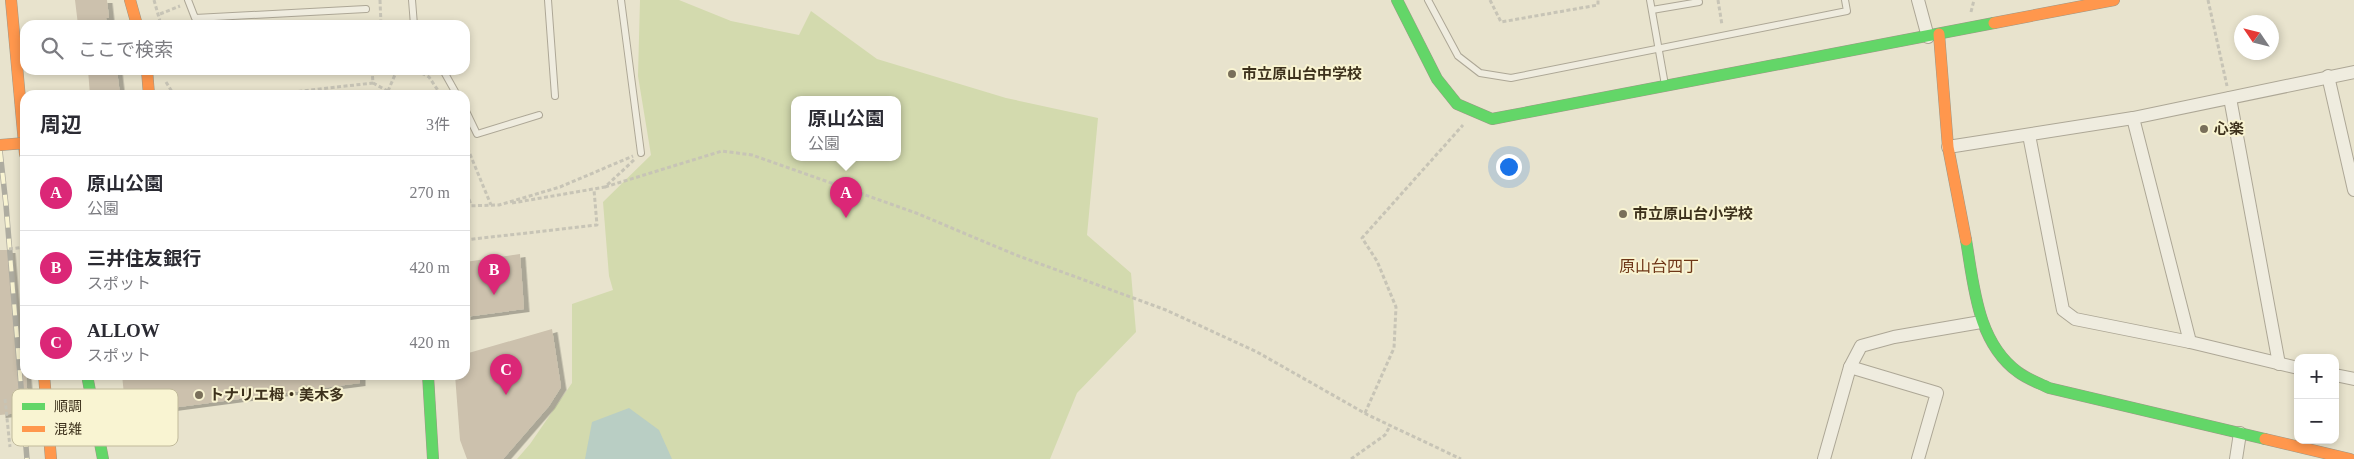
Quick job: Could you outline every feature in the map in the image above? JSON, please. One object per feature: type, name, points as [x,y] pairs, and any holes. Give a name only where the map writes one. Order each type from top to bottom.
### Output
[{"type":"street","points":[[11,0],[20,95]]},
{"type":"street","points":[[130,0],[136,20]]},
{"type":"street","points":[[1397,0],[1437,79],[1457,104],[1492,119],[2114,0]]},
{"type":"street","points":[[1918,0],[1933,35],[1948,146],[1981,322],[2000,352],[2018,372],[2049,388],[2350,459]]},
{"type":"street","points":[[14,24],[20,49]]},
{"type":"street","points":[[1948,146],[2133,118],[2354,72]]},
{"type":"street","points":[[26,75],[30,90]]},
{"type":"street","points":[[147,75],[149,90]]},
{"type":"street","points":[[2328,76],[2354,190]]},
{"type":"street","points":[[2230,98],[2279,364]]},
{"type":"street","points":[[2133,118],[2190,342]]},
{"type":"street","points":[[2028,135],[2063,310],[2075,319],[2190,342],[2294,367]]},
{"type":"street","points":[[0,145],[20,143]]},
{"type":"street","points":[[1824,459],[1850,367],[1862,346],[1894,337],[1981,322]]},
{"type":"street","points":[[1850,367],[1937,393],[1918,459]]},
{"type":"street","points":[[2339,376],[2354,379]]},
{"type":"street","points":[[428,380],[433,459]]},
{"type":"street","points":[[2236,459],[2240,433]]},
{"type":"street","points":[[50,446],[51,459]]},
{"type":"street","points":[[101,446],[103,459]]},
{"type":"lane","points":[[412,0],[414,20]]},
{"type":"lane","points":[[548,0],[555,96]]},
{"type":"lane","points":[[621,0],[641,153]]},
{"type":"lane","points":[[1428,0],[1458,56],[1480,73],[1511,78],[1847,11],[1845,0]]},
{"type":"lane","points":[[1650,0],[1666,86]]},
{"type":"lane","points":[[188,1],[195,18],[366,8]]},
{"type":"lane","points":[[1652,10],[1699,2]]},
{"type":"lane","points":[[446,75],[455,90]]},
{"type":"lane","points":[[470,119],[477,134],[539,115]]},
{"type":"path","points":[[154,0],[161,20]]},
{"type":"path","points":[[380,0],[381,20]]},
{"type":"path","points":[[1490,0],[1501,22],[1598,5],[1598,0]]},
{"type":"path","points":[[1718,0],[1723,35]]},
{"type":"path","points":[[2208,0],[2230,98]]},
{"type":"path","points":[[160,14],[188,1]]},
{"type":"path","points":[[372,75],[373,83]]},
{"type":"path","points":[[388,90],[395,75]]},
{"type":"path","points":[[425,75],[429,77],[438,90]]},
{"type":"path","points":[[163,78],[171,90]]},
{"type":"path","points":[[311,90],[373,83],[386,90]]},
{"type":"path","points":[[1365,414],[1394,348],[1396,307],[1377,260],[1362,238],[1476,112]]},
{"type":"path","points":[[470,202],[471,205],[499,205],[594,190],[722,151],[752,155],[916,213],[1016,255],[1166,310],[1257,352],[1365,414],[1461,459]]},
{"type":"path","points":[[605,187],[641,153]]},
{"type":"path","points":[[499,205],[560,187],[641,153]]},
{"type":"path","points":[[470,154],[491,205]]},
{"type":"path","points":[[470,239],[597,226],[594,190]]},
{"type":"path","points":[[10,249],[20,248]]},
{"type":"path","points":[[5,399],[10,447]]},
{"type":"path","points":[[1351,459],[1385,436],[1390,426]]},
{"type":"green space","points":[[640,0],[679,0],[731,21],[799,35],[811,11],[877,59],[1006,98],[1098,118],[1087,235],[1131,273],[1136,332],[1077,393],[1050,459],[517,459],[530,444],[572,383],[572,304],[613,290],[609,276],[603,202],[651,155],[638,76]]},
{"type":"shaded area","points":[[629,408],[659,430],[672,459],[585,459],[592,422]]},
{"type":"building","points":[[75,0],[107,0],[109,18],[106,18],[106,20],[77,20]]},
{"type":"building","points":[[88,75],[118,75],[119,90],[90,90]]},
{"type":"building","points":[[0,250],[10,250],[20,380],[26,380],[27,389],[12,389],[12,414],[0,415]]},
{"type":"building","points":[[520,254],[524,309],[470,316],[470,261]]},
{"type":"building","points":[[552,329],[561,387],[549,406],[503,459],[467,459],[460,440],[455,380],[470,380],[470,353]]},
{"type":"building","points":[[123,380],[360,380],[360,383],[178,407],[178,389],[123,389]]},
{"type":"railway","points":[[0,151],[20,374]]},
{"type":"railway","points":[[20,380],[21,389]]},
{"type":"railway","points":[[26,446],[27,459]]},
{"type":"traffic: fast","points":[[1397,0],[1437,79],[1457,104],[1492,119],[1994,23]]},
{"type":"traffic: fast","points":[[1966,240],[1975,294],[1986,329],[2004,360],[2018,372],[2049,388],[2265,439]]},
{"type":"traffic: fast","points":[[88,380],[90,389]]},
{"type":"traffic: fast","points":[[428,380],[433,459]]},
{"type":"traffic: fast","points":[[101,446],[103,459]]},
{"type":"traffic: slow","points":[[11,0],[20,99]]},
{"type":"traffic: slow","points":[[130,0],[136,20]]},
{"type":"traffic: slow","points":[[1994,23],[2114,0]]},
{"type":"traffic: slow","points":[[1939,34],[1948,147],[1966,240]]},
{"type":"traffic: slow","points":[[147,75],[149,90]]},
{"type":"traffic: slow","points":[[0,145],[20,143]]},
{"type":"traffic: slow","points":[[44,380],[45,389]]},
{"type":"traffic: slow","points":[[2265,439],[2350,459]]},
{"type":"traffic: slow","points":[[50,446],[51,459]]},
{"type":"place","name":"市立原山台中学校","points":[[1232,74]]},
{"type":"place","name":"心楽","points":[[2204,129]]},
{"type":"place","name":"市立原山台小学校","points":[[1623,214]]},
{"type":"place","name":"原山公園","points":[[846,218]]},
{"type":"place","name":"三井住友銀行","points":[[494,295]]},
{"type":"place","name":"トナリエ栂・美木多","points":[[199,395]]},
{"type":"place","name":"ALLOW","points":[[506,395]]},
{"type":"district","name":"原山台四丁","points":[[1659,266]]}]
